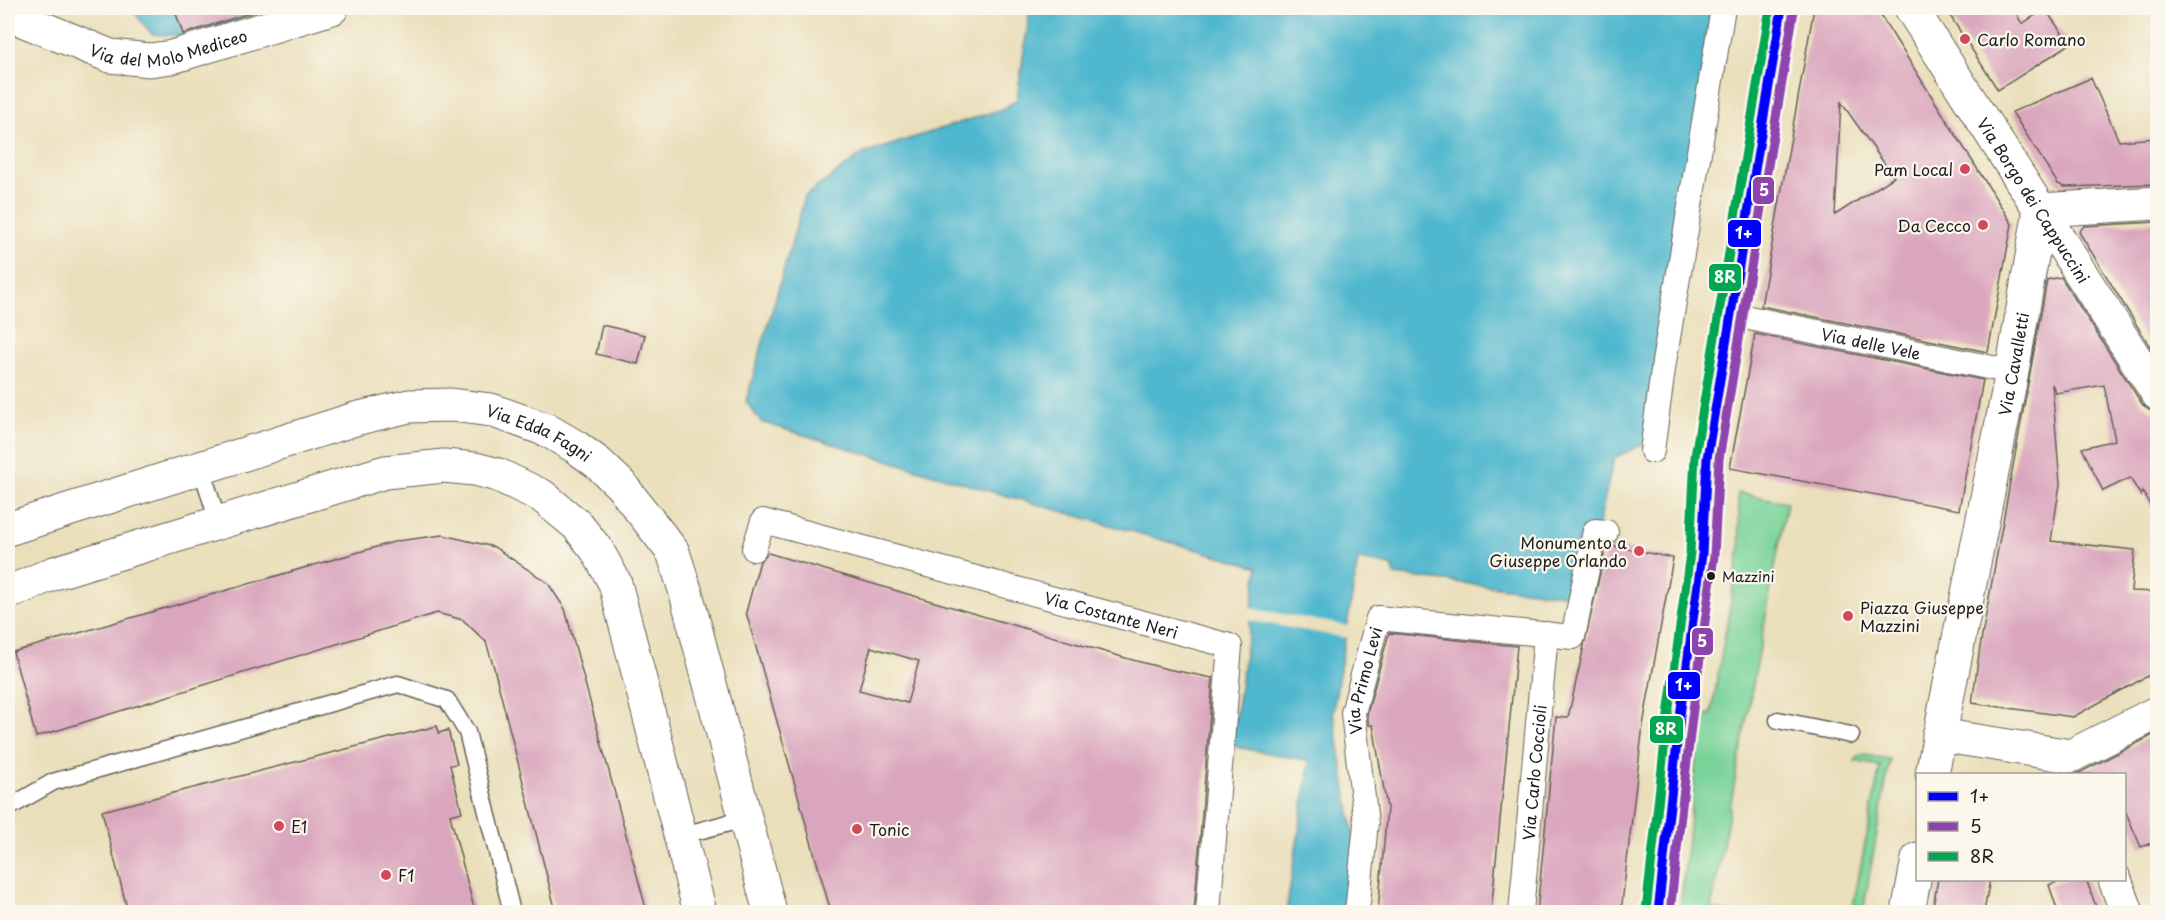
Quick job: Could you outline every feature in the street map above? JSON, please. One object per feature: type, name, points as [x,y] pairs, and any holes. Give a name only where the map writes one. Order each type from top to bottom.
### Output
[{"type":"street","name":"Via del Molo Mediceo","points":[[10,22],[110,56],[150,60],[172,57],[332,8]]},
{"type":"street","points":[[1652,451],[1664,362],[1723,8]]},
{"type":"street","points":[[1658,912],[1680,716],[1702,554],[1707,458],[1782,8]]},
{"type":"street","name":"Via Borgo dei Cappuccini","points":[[1911,8],[2157,393]]},
{"type":"street","points":[[2040,210],[2157,203]]},
{"type":"street","name":"Via Cavalletti","points":[[1939,735],[2012,372],[2040,210]]},
{"type":"street","name":"Via delle Vele","points":[[1730,314],[2012,372]]},
{"type":"street","name":"Via Edda Fagni","points":[[8,529],[355,418],[409,406],[451,405],[491,410],[547,430],[598,463],[621,485],[673,552],[686,593],[770,912]]},
{"type":"street","points":[[8,592],[54,573],[385,472],[444,466],[498,474],[542,496],[577,525],[597,550],[615,583],[700,912]]},
{"type":"street","name":"Via Costante Neri","points":[[754,549],[763,520],[1230,646],[1208,912]]},
{"type":"street","points":[[1546,634],[1573,637],[1595,531],[1606,532]]},
{"type":"street","name":"Via Primo Levi","points":[[1357,912],[1366,823],[1353,713],[1378,618],[1546,634]]},
{"type":"street","name":"Via Carlo Coccioli","points":[[1521,912],[1546,634]]},
{"type":"street","points":[[1932,773],[1939,735],[2075,765],[2157,712]]},
{"type":"street","points":[[1908,912],[1916,865]]},
{"type":"street","points":[[2116,881],[2127,912]]},
{"type":"lane","points":[[201,467],[218,522]]},
{"type":"lane","points":[[8,808],[53,782],[398,684],[447,700],[467,732],[512,912]]},
{"type":"lane","points":[[1778,720],[1851,735]]},
{"type":"lane","points":[[679,836],[744,819]]},
{"type":"green space","points":[[1738,493],[1787,502],[1711,909],[1729,912],[1680,912],[1701,714],[1711,715],[1740,549]]},
{"type":"green space","points":[[1859,756],[1890,759],[1863,912],[1852,912],[1880,766],[1855,761]]},
{"type":"water","points":[[134,8],[270,8],[184,36],[152,34],[136,15]]},
{"type":"water","points":[[1030,8],[1717,8],[1650,441],[1614,458],[1598,528],[1582,535],[1579,539],[1568,595],[1394,575],[1392,566],[1358,560],[1333,711],[1355,843],[1343,912],[1286,912],[1310,761],[1237,747],[1232,741],[1258,567],[990,491],[761,422],[746,401],[805,196],[863,154],[1005,108],[1017,99]]},
{"type":"pier","points":[[1249,608],[1349,626],[1347,638],[1248,620]]},
{"type":"building","points":[[174,8],[256,8],[257,11],[183,34]]},
{"type":"building","points":[[1814,8],[1876,8],[2012,224],[1988,352],[1761,306]],"holes":[[[1841,102],[1894,177],[1835,215]]]},
{"type":"building","points":[[1945,8],[2013,8],[2022,24],[2045,9],[2070,44],[1998,90]]},
{"type":"building","points":[[2091,78],[2119,141],[2157,138],[2157,184],[2065,187],[2058,184],[2012,112]]},
{"type":"building","points":[[2157,222],[2157,358],[2079,232],[2084,226]]},
{"type":"building","points":[[2061,277],[2142,404],[2157,413],[2157,517],[2142,491],[2141,496],[2130,478],[2103,491],[2082,448],[2115,440],[2104,385],[2056,393],[2052,384],[2060,484],[2051,541],[2135,550],[2131,591],[2157,592],[2157,671],[2073,717],[1972,703],[1980,647],[2047,280]]},
{"type":"building","points":[[602,325],[645,335],[638,364],[596,354]]},
{"type":"building","points":[[1755,334],[1983,380],[1959,510],[1730,468]]},
{"type":"building","points":[[443,535],[494,547],[548,583],[565,609],[647,912],[556,912],[486,642],[463,620],[437,613],[36,737],[13,652],[397,541]]},
{"type":"building","points":[[1606,546],[1673,558],[1643,725],[1621,912],[1537,912],[1556,717],[1568,718]]},
{"type":"building","points":[[768,553],[1129,659],[1213,678],[1194,912],[831,912],[746,612],[760,561]],"holes":[[[871,647],[919,661],[907,703],[859,690]]]},
{"type":"building","points":[[1389,633],[1517,646],[1491,912],[1378,912],[1387,808],[1373,725],[1369,725],[1367,714]]},
{"type":"building","name":"E1","points":[[437,726],[439,733],[448,730],[457,764],[450,765],[462,812],[450,815],[475,912],[128,912],[102,811]]},
{"type":"building","points":[[2157,733],[2157,841],[2141,847],[2126,813],[2126,773],[2079,773]]},
{"type":"building","points":[[1938,881],[1990,881],[1984,912],[1932,912]]},
{"type":"building","points":[[2060,881],[2087,881],[2098,912],[2058,912],[2049,885]]},
{"type":"transit line","name":"8R","points":[[1646,911],[1668,715],[1690,553],[1695,456],[1770,8]]},
{"type":"transit line","name":"1+","points":[[1658,912],[1680,716],[1702,554],[1707,458],[1782,8]]},
{"type":"transit line","name":"5","points":[[1670,912],[1692,717],[1714,556],[1719,459],[1794,10]]},
{"type":"place","name":"Carlo Romano","points":[[1965,39]]},
{"type":"place","name":"Pam Local","points":[[1965,169]]},
{"type":"place","name":"Da Cecco","points":[[1983,225]]},
{"type":"place","name":"Monumento a Giuseppe Orlando","points":[[1639,551]]},
{"type":"place","name":"Mazzini","points":[[1711,576]]},
{"type":"place","name":"Piazza Giuseppe Mazzini","points":[[1848,616]]},
{"type":"place","name":"E1","points":[[279,826]]},
{"type":"place","name":"Tonic","points":[[857,829]]},
{"type":"place","name":"F1","points":[[386,875]]}]
